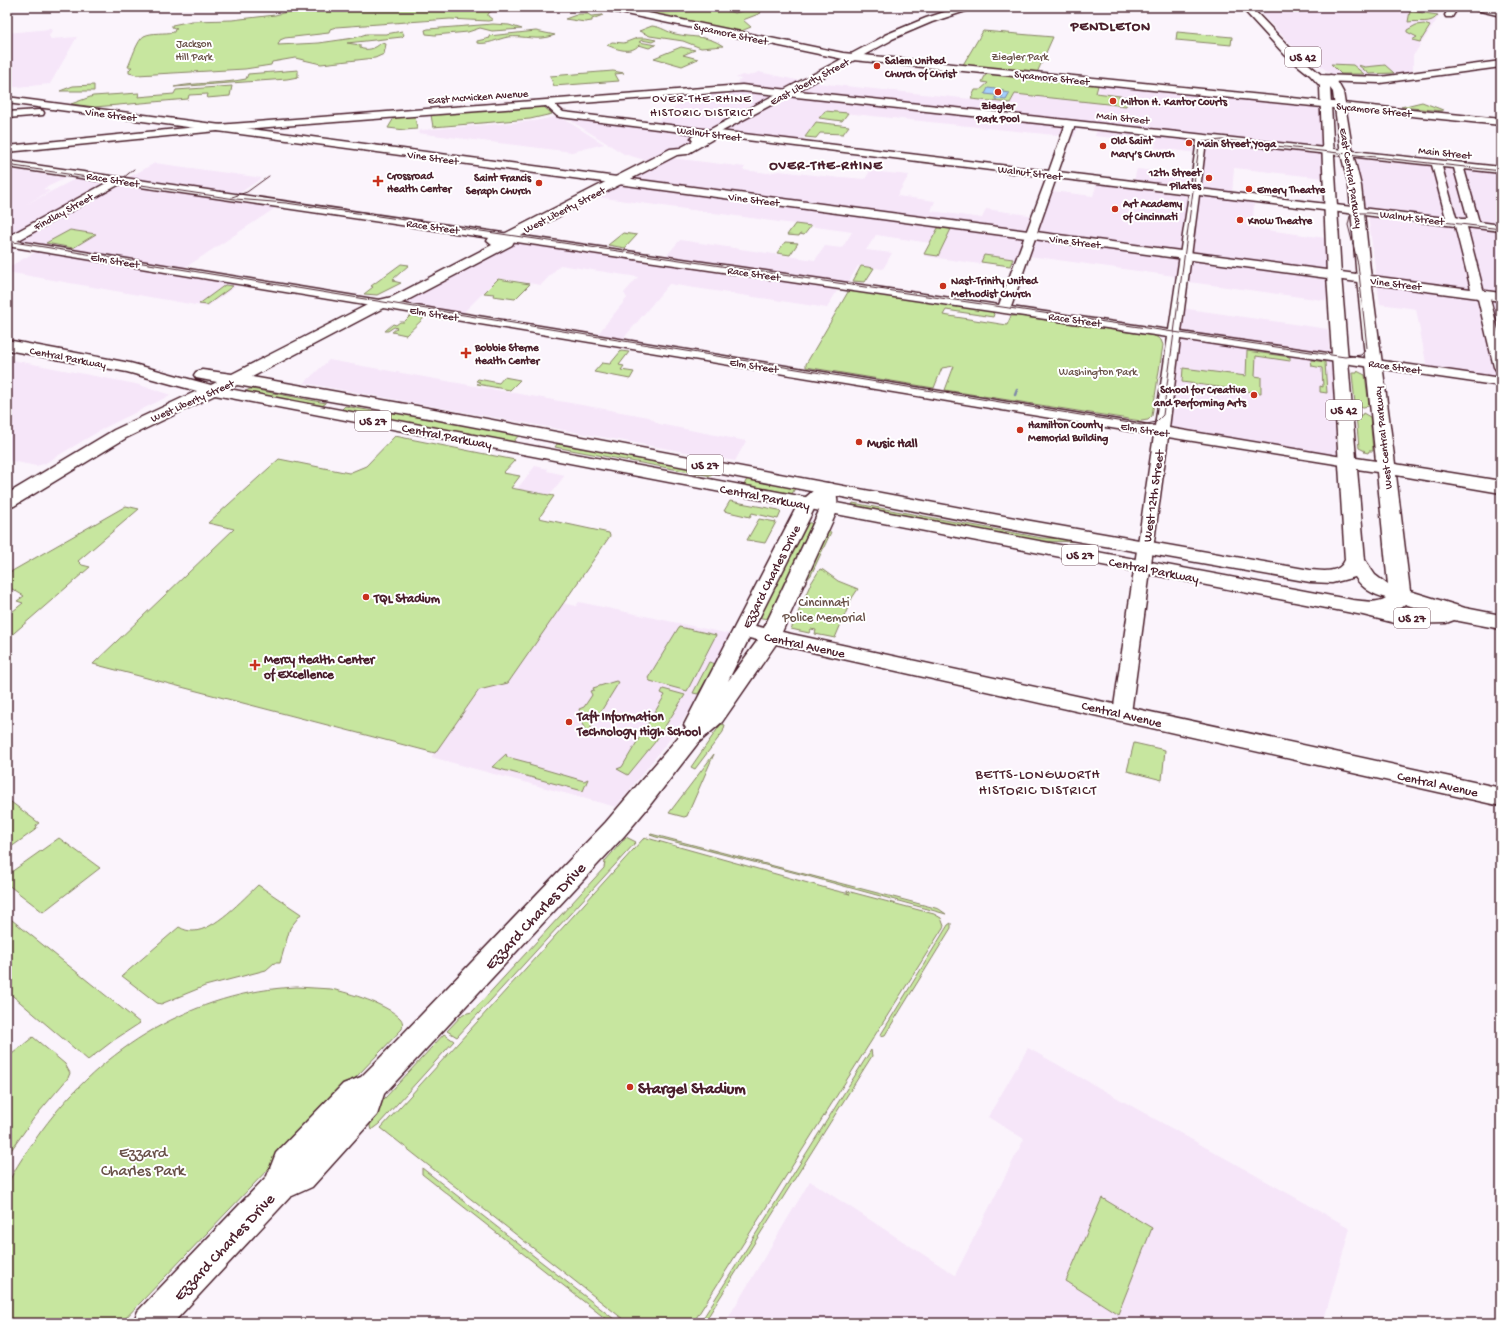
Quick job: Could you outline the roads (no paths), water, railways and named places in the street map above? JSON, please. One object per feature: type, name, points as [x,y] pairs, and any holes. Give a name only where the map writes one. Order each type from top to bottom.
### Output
[{"type":"main road","name":"Sycamore Street","points":[[606,7],[853,57],[1501,122]]},
{"type":"main road","name":"East Liberty Street","points":[[620,181],[674,152],[683,151],[702,141],[709,137],[709,134],[887,39],[888,37],[916,25],[969,7]]},
{"type":"main road","name":"East Liberty Street","points":[[887,39],[894,38],[978,7]]},
{"type":"main road","name":"US 42","points":[[1246,7],[1260,20],[1288,52],[1325,78]]},
{"type":"main road","name":"US 42","points":[[1255,7],[1325,78]]},
{"type":"main road","points":[[1475,7],[1492,9],[1501,8]]},
{"type":"main road","points":[[1492,9],[1501,15]]},
{"type":"main road","points":[[1444,72],[1501,60]]},
{"type":"main road","points":[[1325,78],[1380,80],[1501,64]]},
{"type":"main road","points":[[1444,72],[1484,76]]},
{"type":"main road","name":"East Central Parkway","points":[[1325,78],[1334,275]]},
{"type":"main road","name":"East Central Parkway","points":[[1325,78],[1337,89],[1341,106],[1347,154],[1355,182],[1364,279]]},
{"type":"main road","name":"Vine Street","points":[[7,100],[217,128],[254,129],[620,181],[1486,295]]},
{"type":"main road","points":[[7,115],[76,110]]},
{"type":"main road","name":"West Liberty Street","points":[[7,502],[120,434],[236,379],[380,304],[397,300],[507,242],[509,237],[620,181]]},
{"type":"main road","name":"US 42","points":[[1334,275],[1348,462],[1358,567]]},
{"type":"main road","name":"West Central Parkway","points":[[1364,279],[1400,596]]},
{"type":"main road","name":"Central Parkway","points":[[7,345],[130,368],[213,390],[661,475],[829,509],[1072,554],[1144,556],[1329,577],[1358,567]]},
{"type":"main road","name":"Central Parkway","points":[[130,368],[236,379],[434,414],[1025,526],[1362,608],[1389,606],[1396,602],[1400,596]]},
{"type":"main road","name":"Elm Street","points":[[1348,462],[1501,487]]},
{"type":"main road","points":[[827,488],[829,509]]},
{"type":"main road","name":"Ezzard Charles Drive","points":[[690,737],[701,711],[807,504],[827,488]]},
{"type":"main road","name":"Ezzard Charles Drive","points":[[150,1323],[279,1186],[301,1176],[367,1105],[372,1087],[615,829],[638,803],[690,737],[714,716],[764,647],[829,509]]},
{"type":"main road","points":[[1358,567],[1370,583],[1379,589],[1463,615]]},
{"type":"main road","points":[[1358,567],[1362,608]]},
{"type":"main road","name":"US 27","points":[[1362,608],[1384,615],[1399,617],[1426,618],[1463,615],[1501,622]]},
{"type":"main road","name":"Central Avenue","points":[[743,630],[1501,797]]},
{"type":"street","name":"Main Street","points":[[742,88],[1501,170]]},
{"type":"street","name":"East McMicken Avenue","points":[[254,129],[548,103],[742,88]]},
{"type":"street","name":"Walnut Street","points":[[548,103],[560,114],[709,134],[1501,228]]},
{"type":"street","points":[[1004,309],[1071,123]]},
{"type":"street","points":[[7,149],[217,128]]},
{"type":"street","name":"West 12th Street","points":[[1122,713],[1202,138]]},
{"type":"street","points":[[1436,163],[1451,218],[1460,223],[1474,221],[1458,166]]},
{"type":"street","name":"Race Street","points":[[7,164],[1501,382]]},
{"type":"street","name":"Findlay Street","points":[[7,242],[120,180]]},
{"type":"street","points":[[1460,223],[1477,289],[1486,295],[1484,299],[1501,367]]},
{"type":"street","name":"Elm Street","points":[[7,242],[1348,462]]},
{"type":"water","points":[[988,88],[1004,90],[995,91],[1010,93],[1006,100],[995,99],[995,97],[1003,96],[985,94]]},
{"type":"waterway","points":[[1015,395],[1017,390]]},
{"type":"tram line","points":[[1174,332],[1199,146],[1201,142],[1222,140],[1501,171]]},
{"type":"tram line","points":[[7,165],[235,199],[286,203],[371,215],[1174,332]]},
{"type":"tram line","points":[[128,183],[124,182],[122,179],[134,169]]},
{"type":"tram line","points":[[232,197],[247,192],[269,176]]},
{"type":"tram line","points":[[1174,332],[1345,357],[1361,355],[1367,348],[1358,264],[1348,225],[1350,216],[1356,213],[1369,213],[1501,229]]},
{"type":"tram line","points":[[7,241],[1142,425],[1156,422],[1163,415],[1174,332]]},
{"type":"place","name":"Salem United Church of Christ","points":[[877,66]]},
{"type":"place","name":"Ziegler Park Pool","points":[[998,92]]},
{"type":"place","name":"Milton H. Kantor Courts","points":[[1113,101]]},
{"type":"place","name":"Main Street Yoga","points":[[1189,143]]},
{"type":"place","name":"Old Saint Mary’s Church","points":[[1103,146]]},
{"type":"place","name":"12th Street Pilates","points":[[1209,178]]},
{"type":"place","name":"Crossroad Health Center","points":[[378,181]]},
{"type":"place","name":"Saint Francis Seraph Church","points":[[539,183]]},
{"type":"place","name":"Emery Theatre","points":[[1249,189]]},
{"type":"place","name":"Art Academy of Cincinnati","points":[[1115,209]]},
{"type":"place","name":"Know Theatre","points":[[1240,220]]},
{"type":"place","name":"Nast-Trinity United Methodist Church","points":[[943,286]]},
{"type":"place","name":"Bobbie Sterne Health Center","points":[[466,353]]},
{"type":"place","name":"School for Creative and Performing Arts","points":[[1254,395]]},
{"type":"place","name":"Hamilton County Memorial Building","points":[[1020,430]]},
{"type":"place","name":"Music Hall","points":[[859,442]]},
{"type":"place","name":"TQL Stadium","points":[[366,597]]},
{"type":"place","name":"Mercy Health Center of Excellence","points":[[255,665]]},
{"type":"place","name":"Taft Information Technology High School","points":[[569,722]]},
{"type":"place","name":"Stargel Stadium","points":[[630,1087]]},
{"type":"district","name":"PENDLETON","points":[[1111,25]]},
{"type":"district","name":"OVER-THE-RHINE HISTORIC DISTRICT","points":[[702,105]]},
{"type":"district","name":"OVER-THE-RHINE","points":[[826,164]]},
{"type":"district","name":"BETTS-LONGWORTH HISTORIC DISTRICT","points":[[1038,782]]},
{"type":"park label","name":"Jackson Hill Park","points":[[194,49]]},
{"type":"park label","name":"Ziegler Park","points":[[1020,56]]},
{"type":"park label","name":"Washington Park","points":[[1098,371]]},
{"type":"park label","name":"Cincinnati Police Memorial","points":[[824,608]]},
{"type":"park label","name":"Ezzard Charles Park","points":[[143,1160]]}]
